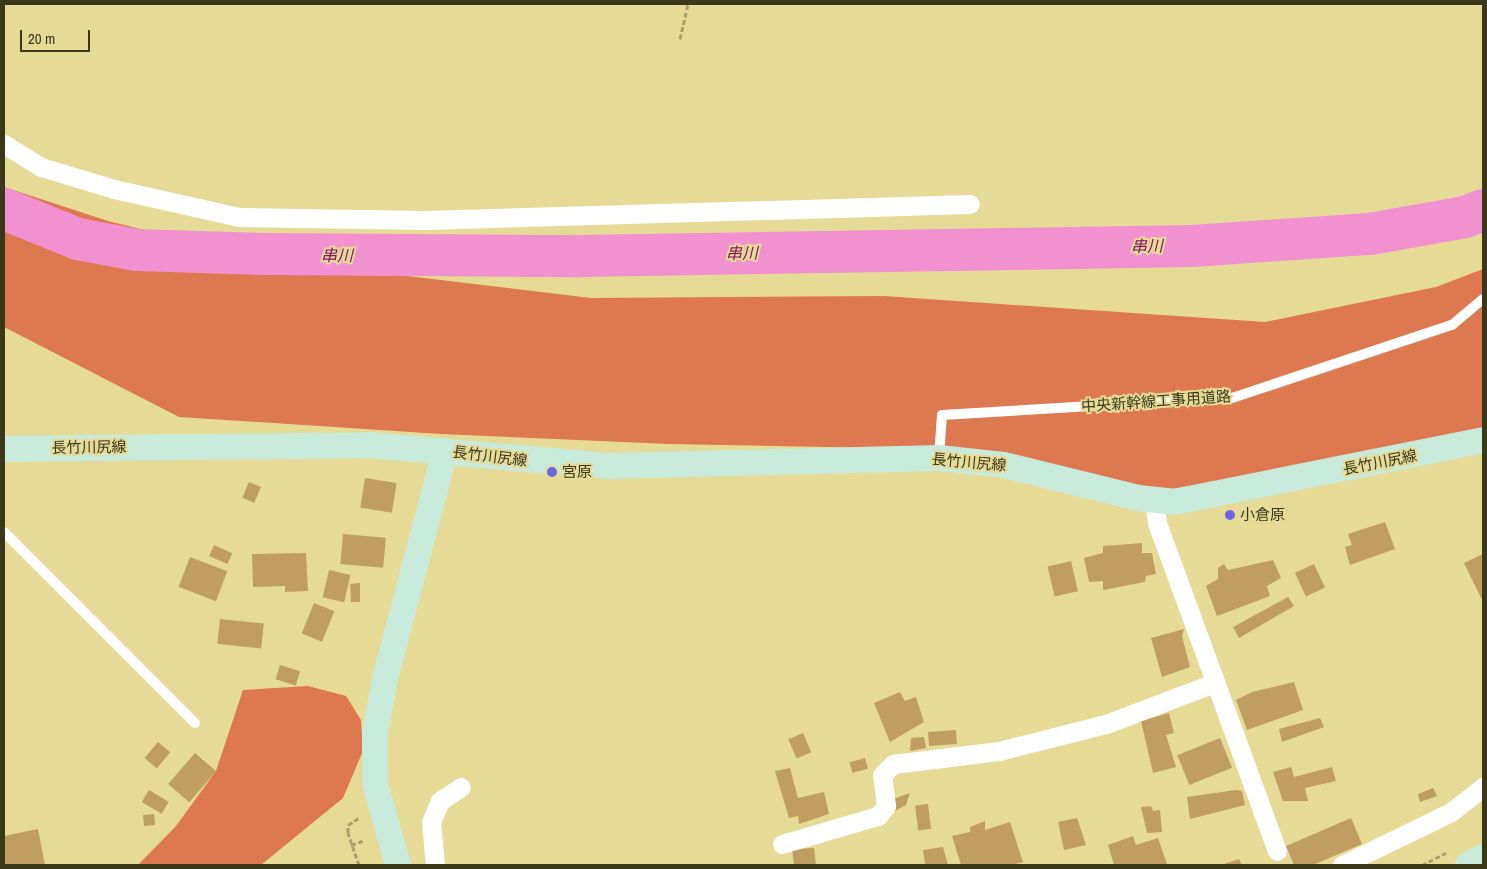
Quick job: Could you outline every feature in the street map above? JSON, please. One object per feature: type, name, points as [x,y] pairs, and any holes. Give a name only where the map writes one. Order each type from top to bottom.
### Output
[{"type":"main road","name":"長竹川尻線","points":[[4,449],[369,445],[592,466],[939,458],[1028,469],[1154,501],[1200,498],[1483,440]]},
{"type":"main road","name":"長竹川尻線","points":[[398,865],[375,783],[375,732],[388,666],[445,451]]},
{"type":"main road","points":[[1468,865],[1483,857]]},
{"type":"street","points":[[4,144],[41,167],[114,189],[239,217],[426,220],[970,204]]},
{"type":"street","points":[[1154,501],[1157,523],[1277,851]]},
{"type":"street","points":[[782,844],[878,816],[886,806],[882,775],[893,764],[999,751],[1106,724],[1214,682]]},
{"type":"street","points":[[435,865],[431,822],[440,802],[461,787]]},
{"type":"street","points":[[1342,865],[1451,812],[1483,787]]},
{"type":"lane","name":"中央新幹線工事用道路","points":[[939,458],[942,415],[1232,398],[1452,325],[1483,299]]},
{"type":"lane","points":[[4,532],[195,723]]},
{"type":"path","points":[[680,39],[688,4]]},
{"type":"path","points":[[363,808],[366,824]]},
{"type":"path","points":[[360,865],[352,844],[348,825],[353,819],[364,816]]},
{"type":"path","points":[[352,844],[370,838]]},
{"type":"shaded area","points":[[4,187],[108,221],[257,258],[591,298],[884,296],[1265,322],[1436,287],[1483,269],[1483,429],[1333,462],[1161,491],[980,450],[669,444],[441,434],[179,417],[4,327]]},
{"type":"shaded area","points":[[308,686],[346,696],[361,720],[363,751],[343,798],[261,865],[139,864],[176,826],[216,771],[243,690]]},
{"type":"building","points":[[365,478],[397,483],[392,513],[360,508]]},
{"type":"building","points":[[249,482],[261,487],[254,503],[242,498]]},
{"type":"building","points":[[1385,522],[1395,549],[1350,565],[1345,547],[1352,545],[1348,534]]},
{"type":"building","points":[[343,534],[386,538],[383,568],[340,564]]},
{"type":"building","points":[[1142,543],[1142,553],[1152,553],[1156,574],[1146,576],[1145,582],[1103,590],[1103,581],[1089,582],[1084,558],[1103,553],[1103,546]]},
{"type":"building","points":[[214,545],[232,553],[227,564],[209,556]]},
{"type":"building","points":[[306,553],[308,591],[285,592],[285,586],[253,587],[252,554]]},
{"type":"building","points":[[1483,554],[1483,597],[1481,598],[1464,563]]},
{"type":"building","points":[[190,557],[227,571],[216,601],[179,587]]},
{"type":"building","points":[[1273,560],[1281,578],[1267,586],[1270,596],[1217,616],[1206,586],[1218,579],[1218,568],[1224,564],[1228,570]]},
{"type":"building","points":[[1071,561],[1078,591],[1055,597],[1048,566]]},
{"type":"building","points":[[1314,564],[1325,588],[1306,596],[1295,573]]},
{"type":"building","points":[[329,570],[350,575],[344,602],[323,597]]},
{"type":"building","points":[[360,583],[360,602],[351,602],[350,584]]},
{"type":"building","points":[[1288,597],[1294,606],[1239,638],[1233,627]]},
{"type":"building","points":[[314,603],[334,611],[322,642],[302,634]]},
{"type":"building","points":[[220,619],[264,624],[261,648],[217,644]]},
{"type":"building","points":[[1184,629],[1182,636],[1190,667],[1162,677],[1151,638]]},
{"type":"building","points":[[280,665],[300,671],[296,685],[276,679]]},
{"type":"building","points":[[1294,682],[1303,710],[1247,730],[1236,700],[1252,692]]},
{"type":"building","points":[[900,692],[905,701],[916,697],[924,722],[890,742],[874,703]]},
{"type":"building","points":[[1169,713],[1174,733],[1166,735],[1176,767],[1153,773],[1141,721]]},
{"type":"building","points":[[1320,718],[1324,727],[1282,742],[1279,729]]},
{"type":"building","points":[[956,730],[957,744],[929,746],[928,732]]},
{"type":"building","points":[[803,733],[811,752],[796,759],[788,739]]},
{"type":"building","points":[[924,737],[926,748],[910,751],[911,738]]},
{"type":"building","points":[[1220,738],[1232,768],[1189,785],[1177,755]]},
{"type":"building","points":[[158,742],[170,752],[157,768],[145,758]]},
{"type":"building","points":[[195,753],[216,771],[189,802],[168,784]]},
{"type":"building","points":[[865,758],[868,769],[852,773],[850,762]]},
{"type":"building","points":[[1291,767],[1294,777],[1332,767],[1336,781],[1305,788],[1308,801],[1283,801],[1273,772]]},
{"type":"building","points":[[790,768],[798,798],[824,792],[829,814],[799,824],[798,816],[789,818],[775,771]]},
{"type":"building","points":[[1433,788],[1437,796],[1420,802],[1418,794]]},
{"type":"building","points":[[149,790],[169,802],[162,814],[142,802]]},
{"type":"building","points":[[1236,790],[1242,791],[1245,805],[1190,819],[1187,797]]},
{"type":"building","points":[[910,793],[906,805],[895,811],[893,799]]},
{"type":"building","points":[[928,804],[931,829],[918,830],[915,806]]},
{"type":"building","points":[[1151,806],[1153,811],[1160,810],[1162,832],[1147,833],[1141,807]]},
{"type":"building","points":[[154,814],[155,825],[144,826],[143,815]]},
{"type":"building","points":[[1077,818],[1086,845],[1064,850],[1058,822]]},
{"type":"building","points":[[1351,818],[1362,844],[1313,865],[1294,865],[1286,846]]},
{"type":"building","points":[[985,821],[985,830],[1010,822],[1023,862],[1011,865],[961,865],[952,836],[970,832],[970,827]]},
{"type":"building","points":[[38,829],[45,865],[4,865],[4,836]]},
{"type":"building","points":[[1133,836],[1136,845],[1158,838],[1167,864],[1114,865],[1108,845]]},
{"type":"building","points":[[943,847],[948,865],[925,865],[923,850]]},
{"type":"building","points":[[814,848],[816,865],[794,865],[792,849]]},
{"type":"building","points":[[1239,859],[1242,865],[1221,865]]},
{"type":"waterway","name":"串川","points":[[4,209],[78,239],[137,250],[265,254],[579,256],[1192,246],[1370,234],[1465,217],[1483,210]]},
{"type":"place","name":"宮原","points":[[552,472]]},
{"type":"place","name":"小倉原","points":[[1230,515]]}]
